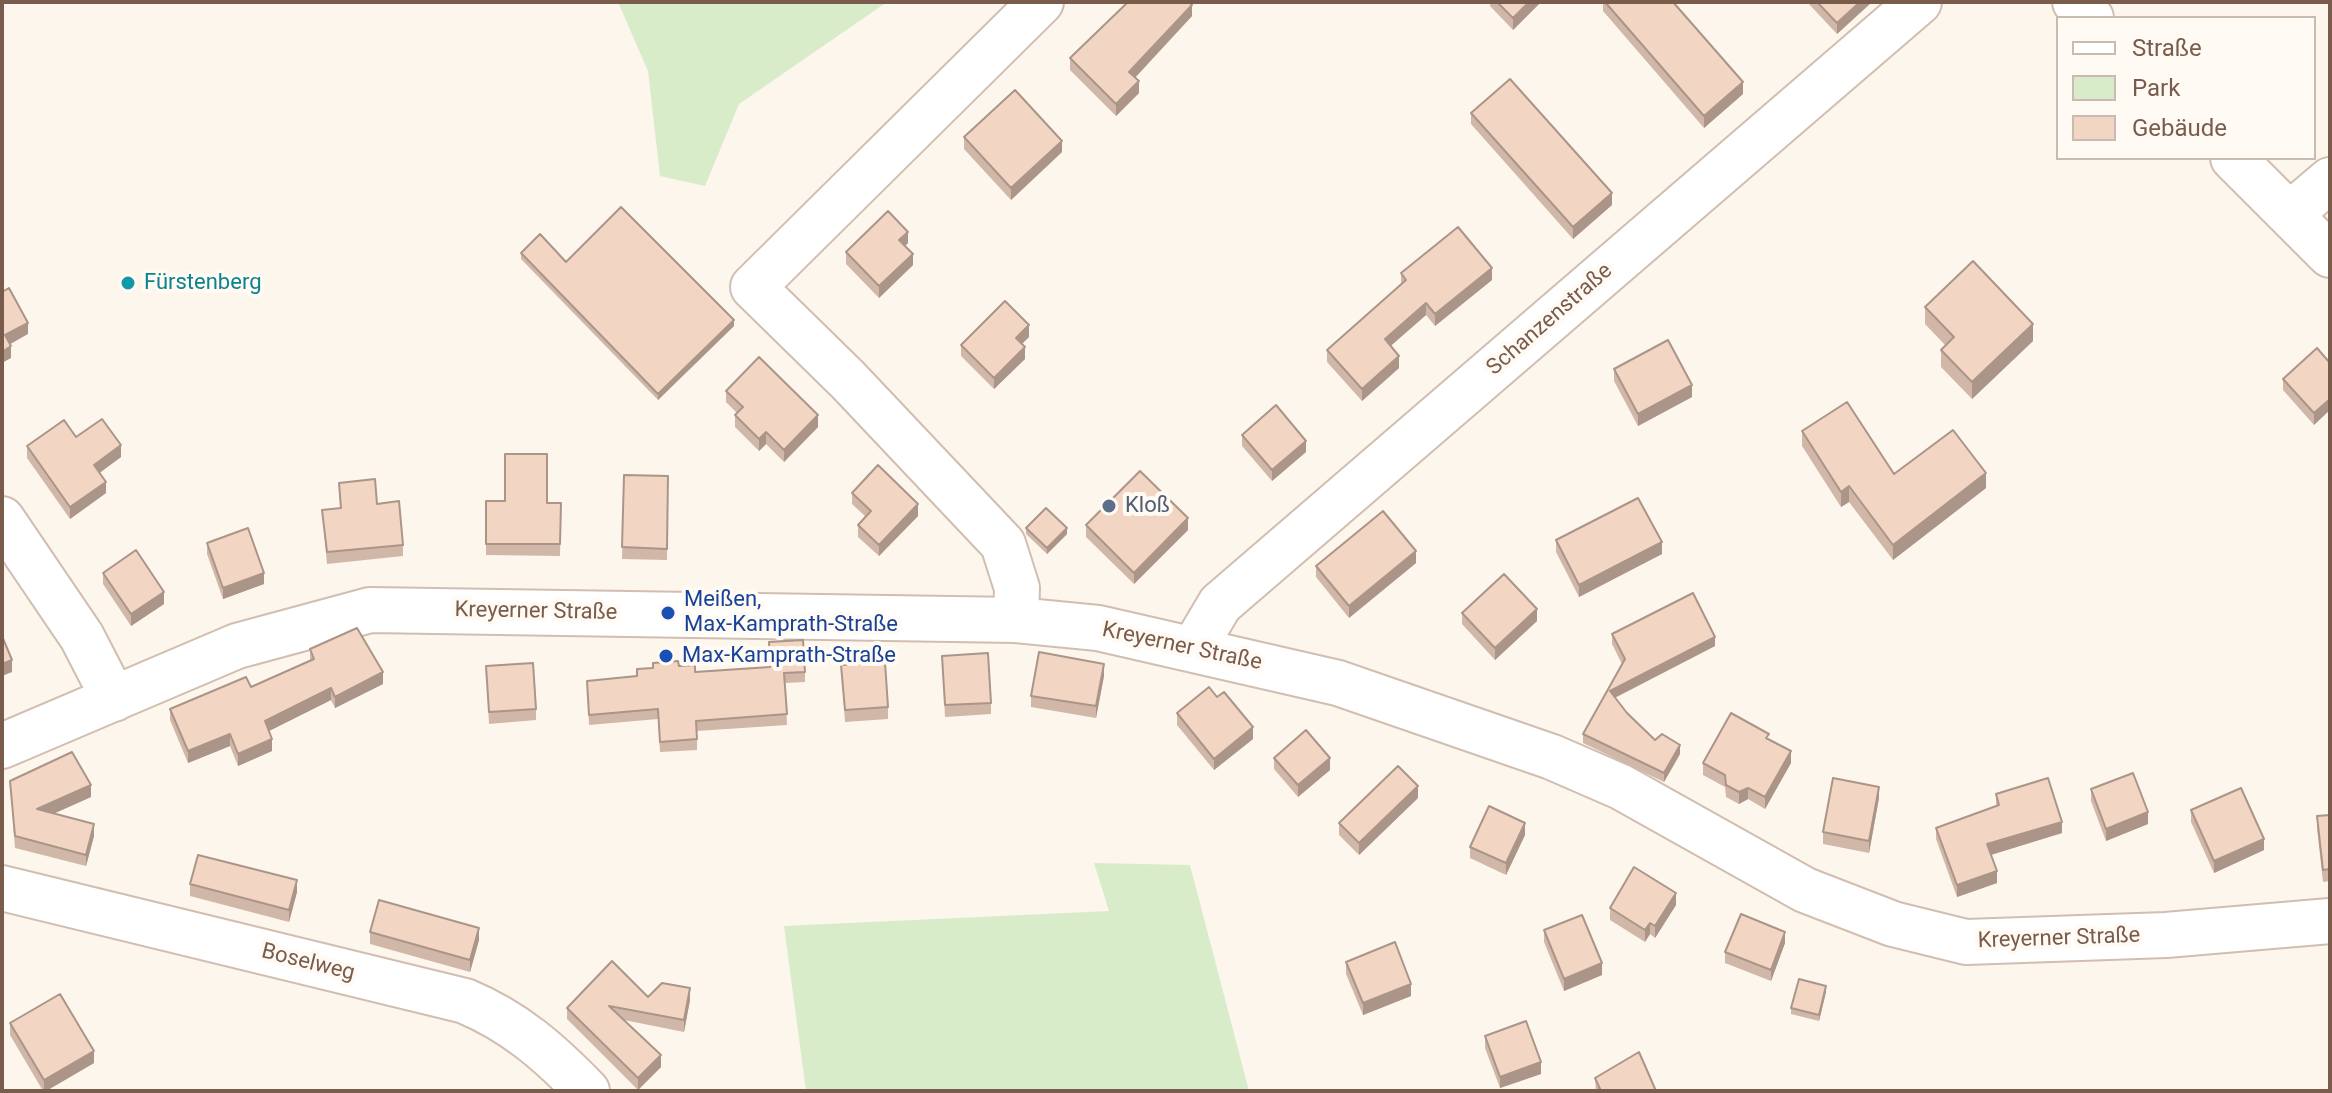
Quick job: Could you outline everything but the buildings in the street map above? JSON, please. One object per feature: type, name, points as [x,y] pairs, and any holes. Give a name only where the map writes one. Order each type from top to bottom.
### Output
[{"type":"street","points":[[1016,620],[1017,588],[1003,544],[848,380],[753,287],[1041,2]]},
{"type":"street","name":"Schanzenstraße","points":[[1194,648],[1202,629],[1220,604],[1919,2]]},
{"type":"street","points":[[2235,160],[2330,255]]},
{"type":"street","points":[[2290,214],[2330,180]]},
{"type":"street","points":[[2,519],[82,637],[114,699]]},
{"type":"street","name":"Kreyerner Straße","points":[[2,746],[237,646],[370,610],[1016,620],[1098,628],[1338,683],[1552,757],[1621,787],[1805,890],[1893,924],[1966,942],[2166,935],[2330,921]]},
{"type":"street","name":"Boselweg","points":[[2,888],[465,1001],[519,1028],[541,1045],[587,1091]]},
{"type":"green space","points":[[618,2],[887,2],[739,104],[705,186],[660,176],[648,71]]},
{"type":"green space","points":[[1094,863],[1190,865],[1249,1091],[806,1091],[784,926],[1109,911]]},
{"type":"place","name":"Fürstenberg","points":[[128,283]]},
{"type":"place","name":"Kloß","points":[[1109,506]]},
{"type":"place","name":"Meißen, Max-Kamprath-Straße","points":[[668,613]]},
{"type":"place","name":"Max-Kamprath-Straße","points":[[666,656]]}]
